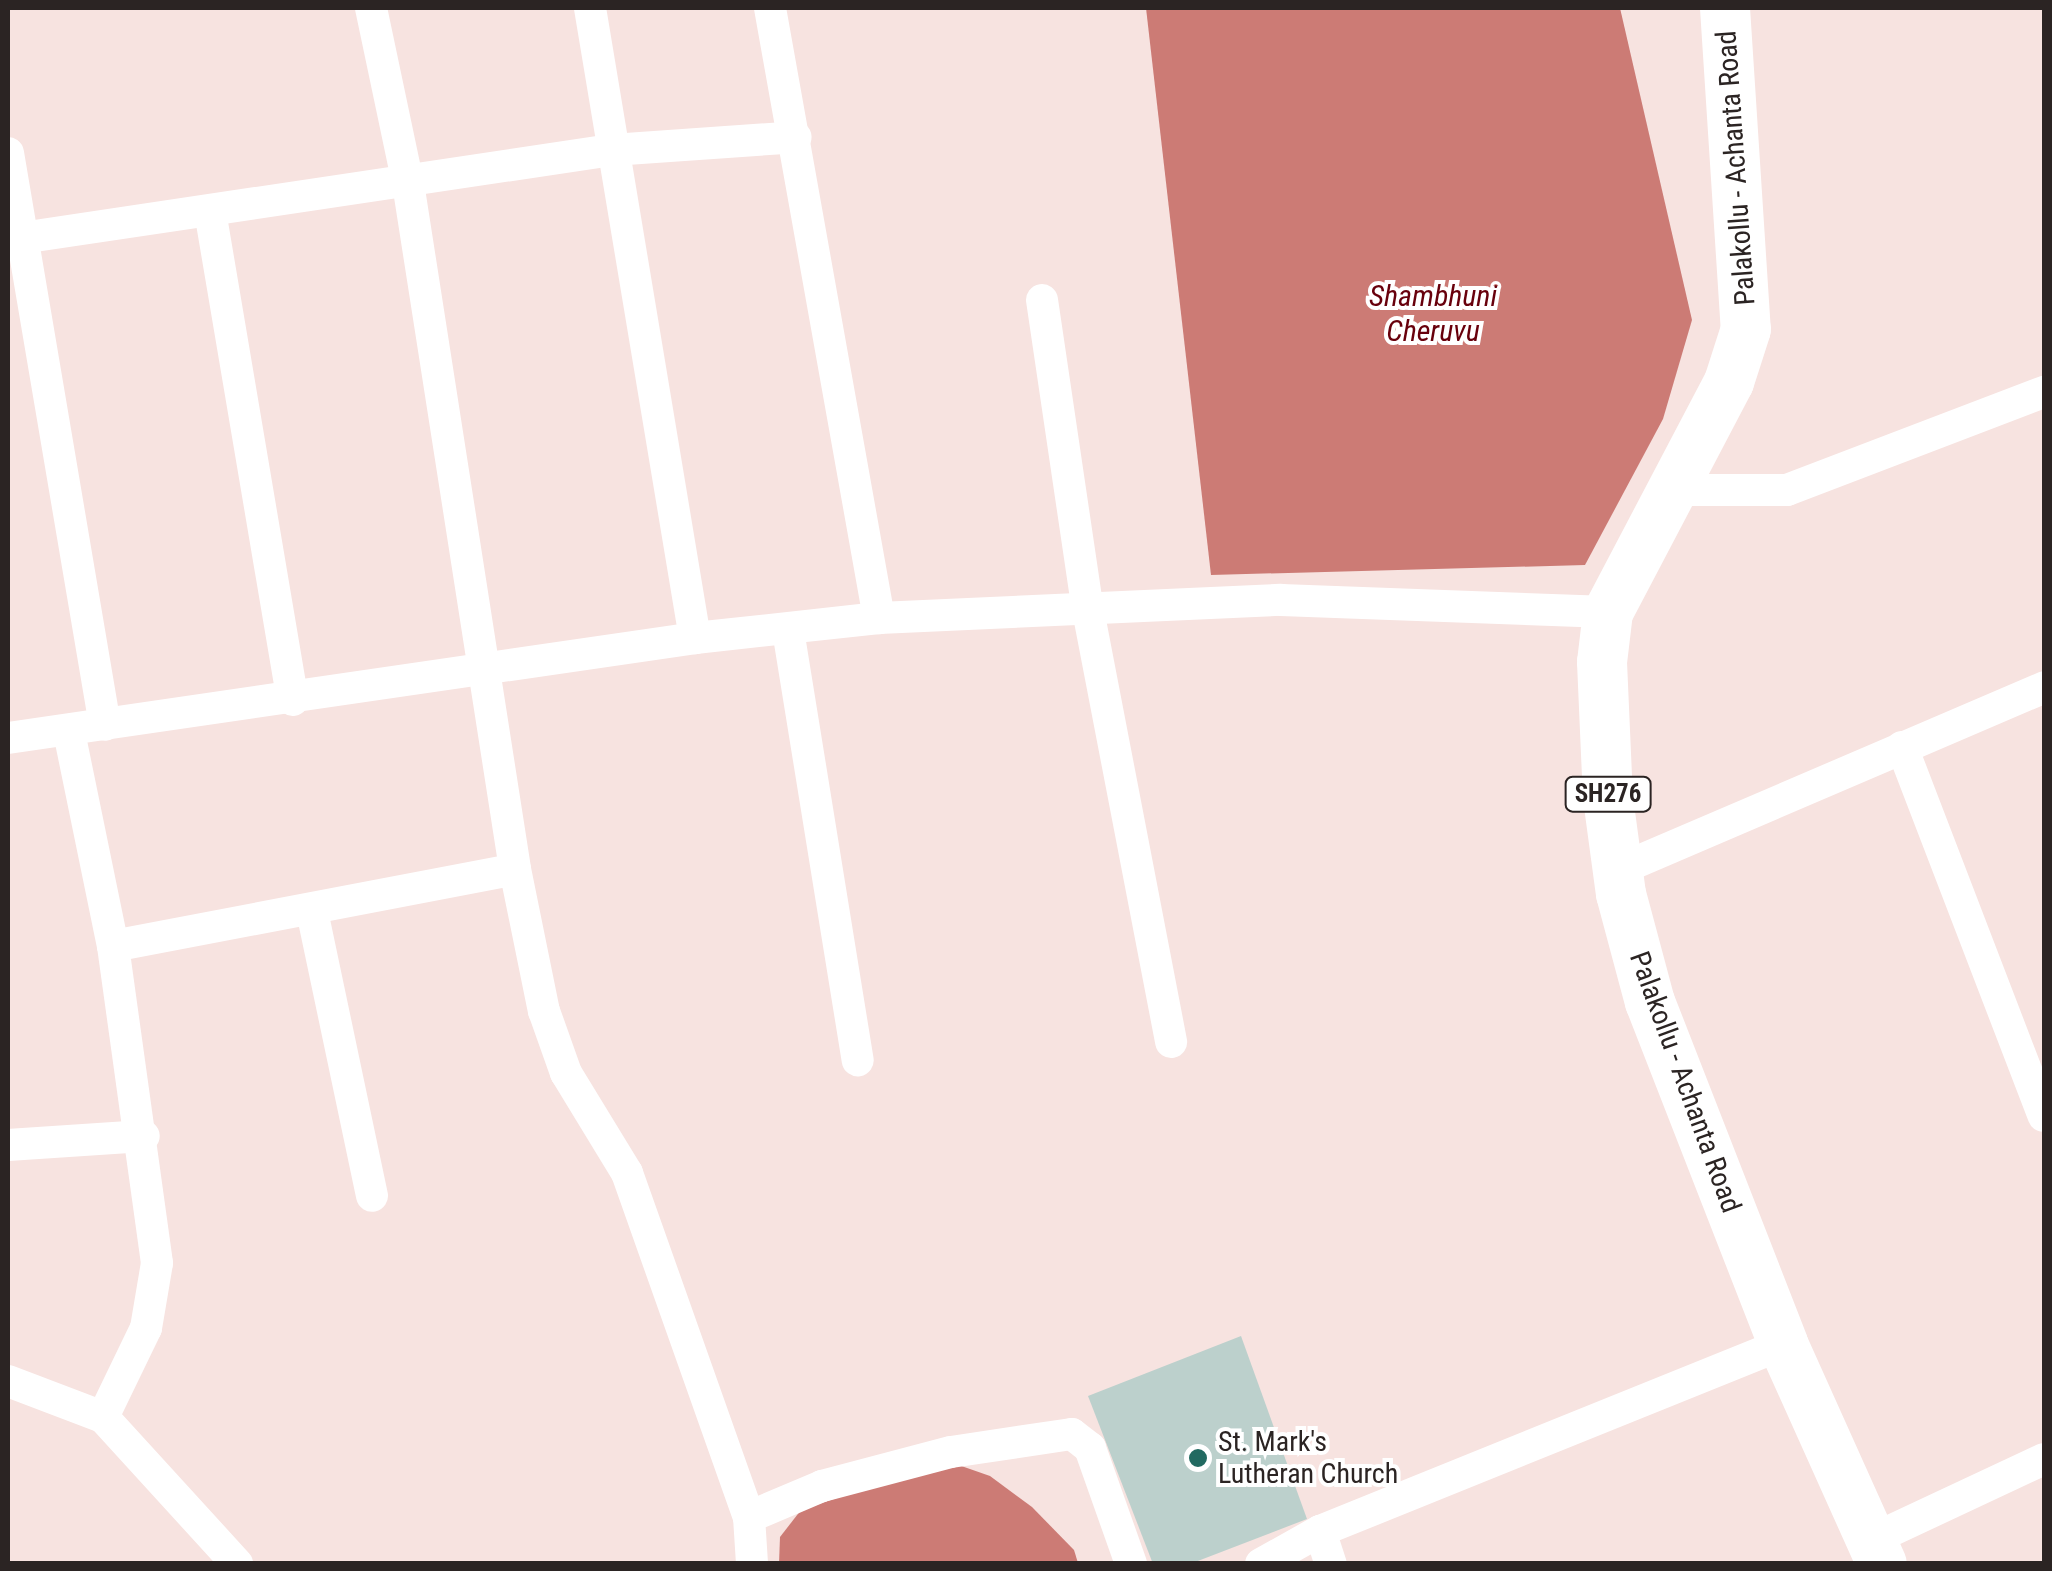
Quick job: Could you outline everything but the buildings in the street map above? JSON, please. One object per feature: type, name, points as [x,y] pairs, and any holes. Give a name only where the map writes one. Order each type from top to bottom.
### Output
[{"type":"main road","name":"Palakollu - Achanta Road","points":[[1725,8],[1746,329],[1729,382],[1608,612],[1602,662],[1618,870],[1650,1002],[1783,1344],[1877,1551]]},
{"type":"street","points":[[371,8],[408,182],[515,870],[544,1011],[566,1073],[627,1173],[749,1517],[752,1564]]},
{"type":"street","points":[[590,8],[695,638]]},
{"type":"street","points":[[770,8],[879,618]]},
{"type":"street","points":[[17,239],[612,150],[796,138]]},
{"type":"street","points":[[8,153],[17,239],[105,725]]},
{"type":"street","points":[[210,211],[293,700]]},
{"type":"street","points":[[1042,300],[1087,605],[1171,1042]]},
{"type":"street","points":[[1669,490],[1787,490],[2044,392]]},
{"type":"street","points":[[8,738],[293,700],[695,638],[879,618],[1087,605],[1282,600],[1608,612]]},
{"type":"street","points":[[788,630],[858,1060]]},
{"type":"street","points":[[1618,870],[2044,686]]},
{"type":"street","points":[[68,732],[113,946],[144,1136],[156,1263],[146,1328],[103,1417]]},
{"type":"street","points":[[1902,747],[2044,1116]]},
{"type":"street","points":[[113,946],[515,870]]},
{"type":"street","points":[[312,910],[372,1196]]},
{"type":"street","points":[[8,1145],[144,1136]]},
{"type":"street","points":[[1261,1564],[1320,1531],[1783,1344]]},
{"type":"street","points":[[8,1381],[103,1417],[233,1563]]},
{"type":"street","points":[[749,1517],[822,1486],[951,1452],[1072,1434],[1090,1448],[1131,1564]]},
{"type":"street","points":[[1877,1551],[2044,1459]]},
{"type":"street","points":[[1320,1531],[1331,1564]]},
{"type":"water","name":"Shambhuni Cheruvu","points":[[1146,8],[1620,8],[1692,320],[1663,419],[1585,565],[1211,575]]},
{"type":"water","points":[[947,1461],[990,1476],[1032,1507],[1074,1550],[1078,1563],[779,1564],[780,1537],[801,1510]]},
{"type":"place","name":"St. Mark's Lutheran Church","points":[[1198,1458]]}]
